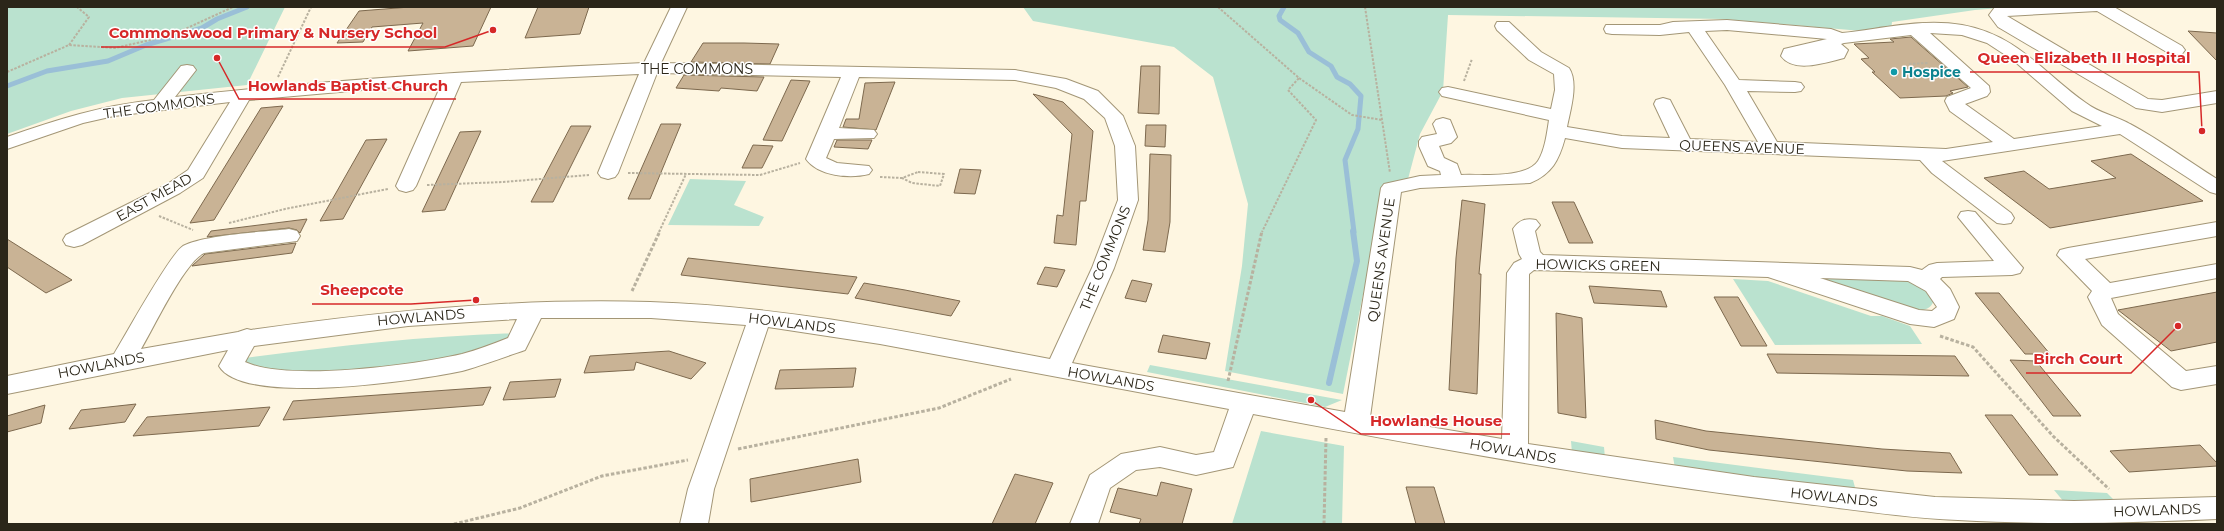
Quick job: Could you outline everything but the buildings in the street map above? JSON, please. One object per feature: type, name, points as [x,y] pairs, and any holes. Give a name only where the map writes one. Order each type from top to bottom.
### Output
[{"type":"street","points":[[608,173],[643,68],[666,7]]},
{"type":"street","points":[[643,68],[679,7]]},
{"type":"street","points":[[2094,7],[2001,11],[1997,15],[2004,23],[2143,104],[2162,106],[2217,97]]},
{"type":"street","points":[[2102,7],[2176,50]]},
{"type":"street","points":[[1612,29],[1660,30],[1673,27],[1726,25],[1831,34],[1834,41],[1915,29],[1956,30],[1977,33],[1992,38],[2004,45],[2080,107],[2123,128],[2217,188]]},
{"type":"street","points":[[1453,94],[1558,123],[1564,90],[1563,72],[1534,56],[1503,26]]},
{"type":"street","points":[[1694,27],[1734,85],[1771,148]]},
{"type":"street","points":[[1915,29],[1980,86],[1981,92],[1954,101],[1957,108],[2010,145]]},
{"type":"street","name":"THE COMMONS","points":[[7,143],[77,119],[114,110],[243,95],[454,77],[643,68],[853,70],[1022,76],[1060,83],[1091,95],[1114,116],[1125,146],[1128,200],[1103,268],[1050,367]]},
{"type":"street","points":[[160,105],[187,70]]},
{"type":"street","points":[[853,70],[816,159],[821,164],[830,168],[862,170]]},
{"type":"street","points":[[406,186],[454,77]]},
{"type":"street","points":[[1734,85],[1796,87]]},
{"type":"street","name":"EAST MEAD","points":[[74,240],[173,189],[196,174],[243,95]]},
{"type":"street","points":[[1664,104],[1683,145]]},
{"type":"street","name":"QUEENS AVENUE","points":[[1356,423],[1392,188],[1420,182],[1523,180],[1535,175],[1545,168],[1558,123],[1622,142],[1946,155],[2123,128]]},
{"type":"street","points":[[1443,124],[1447,136],[1444,139],[1429,141],[1429,146],[1435,162],[1450,168],[1452,181]]},
{"type":"street","points":[[826,133],[867,134]]},
{"type":"street","points":[[1925,154],[1939,169],[2004,218]]},
{"type":"street","points":[[1925,279],[1937,270],[2012,268],[1968,217]]},
{"type":"street","points":[[1528,225],[1524,229],[1530,254],[1537,262]]},
{"type":"street","points":[[2105,291],[2068,255],[2217,229]]},
{"type":"street","points":[[123,360],[177,268],[189,252],[199,247],[288,236]]},
{"type":"street","name":"HOWICKS GREEN","points":[[1515,452],[1518,273],[1521,267],[1537,262],[1765,268],[1910,274],[1925,279],[1936,286],[1944,296],[1948,307],[1946,314],[1934,319],[1918,318],[1765,268]]},
{"type":"street","points":[[2217,271],[2105,291],[2099,297],[2110,319],[2181,381],[2217,374]]},
{"type":"street","points":[[247,337],[231,366],[237,371],[271,378],[322,380],[399,373],[463,362],[517,344],[533,310]]},
{"type":"street","name":"HOWLANDS","points":[[7,385],[123,360],[247,337],[389,319],[533,310],[650,310],[760,318],[893,337],[1515,452],[1744,488],[1951,509],[2130,512],[2217,508]]},
{"type":"street","points":[[694,524],[701,489],[760,318]]},
{"type":"street","points":[[1084,524],[1099,482],[1130,460],[1160,457],[1196,464],[1224,460],[1234,400]]},
{"type":"path","points":[[69,45],[89,17],[77,7]]},
{"type":"path","points":[[7,72],[69,45],[116,48],[172,35],[233,7]]},
{"type":"path","points":[[269,93],[311,7]]},
{"type":"path","points":[[1218,7],[1299,78],[1352,115],[1382,120]]},
{"type":"path","points":[[1364,7],[1392,188]]},
{"type":"path","points":[[1453,94],[1472,59]]},
{"type":"path","points":[[1234,400],[1263,226],[1316,120],[1288,90],[1299,78]]},
{"type":"path","points":[[226,224],[285,209],[406,186],[503,182],[608,173],[760,174],[816,159]]},
{"type":"path","points":[[862,170],[872,176],[902,178],[918,172],[944,174],[940,186],[912,184],[902,178]]},
{"type":"path","points":[[623,310],[686,174]]},
{"type":"path","points":[[137,208],[196,232]]},
{"type":"path","points":[[1918,318],[1940,336],[1973,347],[2053,436],[2130,512]]},
{"type":"path","points":[[454,524],[520,508],[602,476],[714,455],[939,408],[1050,367]]},
{"type":"path","points":[[1324,524],[1326,418]]},
{"type":"green space","points":[[7,7],[285,7],[247,85],[122,98],[71,111],[7,134]]},
{"type":"green space","points":[[1023,7],[2013,7],[1975,10],[1892,22],[1891,30],[1873,32],[1724,19],[1448,15],[1443,91],[1420,134],[1408,179],[1385,185],[1343,394],[1225,371],[1242,266],[1248,204],[1213,77],[1174,47],[1033,21]]},
{"type":"green space","points":[[690,179],[746,181],[734,205],[764,217],[759,226],[668,225]]},
{"type":"green space","points":[[1808,276],[1908,280],[1918,282],[1934,300],[1927,308],[1916,311]]},
{"type":"green space","points":[[1733,279],[1768,281],[1871,316],[1882,316],[1910,326],[1922,344],[1775,345]]},
{"type":"green space","points":[[514,333],[508,343],[461,356],[366,370],[278,372],[245,364],[245,358],[312,349],[412,339]]},
{"type":"green space","points":[[1150,365],[1342,400],[1325,407],[1147,372]]},
{"type":"green space","points":[[1261,431],[1344,446],[1342,524],[1232,524]]},
{"type":"green space","points":[[1571,441],[1604,447],[1605,458],[1572,453]]},
{"type":"green space","points":[[1673,457],[1853,480],[1856,491],[1675,468]]},
{"type":"green space","points":[[2054,490],[2107,493],[2115,501],[2064,502]]},
{"type":"waterway","points":[[7,86],[47,71],[108,61],[146,45],[202,28],[217,19],[247,7]]},
{"type":"waterway","points":[[1284,7],[1279,16],[1280,20],[1298,33],[1309,52],[1331,66],[1337,77],[1350,84],[1361,96],[1358,129],[1345,160],[1354,232]]},
{"type":"waterway","points":[[1329,383],[1357,261],[1353,231]]},
{"type":"place","name":"Commonswood Primary & Nursery School","points":[[493,30]]},
{"type":"place","name":"Howlands Baptist Church","points":[[217,58]]},
{"type":"place","name":"Hospice","points":[[1894,72]]},
{"type":"place","name":"Queen Elizabeth II Hospital","points":[[2202,131]]},
{"type":"place","name":"Sheepcote","points":[[476,300]]},
{"type":"place","name":"Birch Court","points":[[2178,326]]},
{"type":"place","name":"Howlands House","points":[[1311,400]]}]
